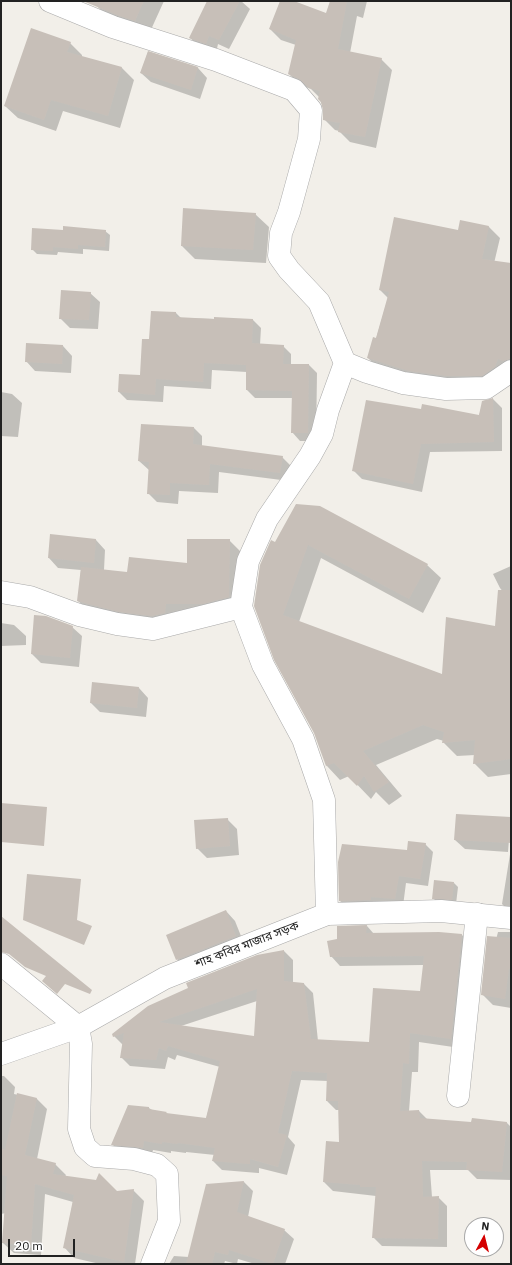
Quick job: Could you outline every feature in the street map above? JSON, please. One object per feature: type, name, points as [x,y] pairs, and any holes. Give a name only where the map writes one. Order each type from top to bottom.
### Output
[{"type":"street","points":[[50,1],[113,27],[216,60],[294,90],[311,110],[309,139],[289,212],[281,232],[279,256],[289,270],[319,302],[345,363],[328,410],[322,434],[310,456],[267,519],[248,561],[241,607],[263,665],[303,739],[324,800],[327,914]]},
{"type":"street","points":[[345,363],[366,372],[403,383],[446,389],[486,388],[511,371]]},
{"type":"street","points":[[1,592],[30,596],[79,615],[117,624],[153,629],[241,607]]},
{"type":"street","name":"শাহ কবির মাজার সড়ক","points":[[1,1054],[78,1027],[165,978],[327,914],[441,911],[511,918]]},
{"type":"street","points":[[458,1096],[477,914]]},
{"type":"street","points":[[1,964],[78,1027],[81,1044],[79,1129],[85,1147],[95,1156],[134,1159],[157,1165],[167,1174],[169,1221],[152,1264]]},
{"type":"building","points":[[83,1],[144,1],[135,21]]},
{"type":"building","points":[[207,1],[240,1],[219,40],[209,36],[206,44],[189,38]]},
{"type":"building","points":[[280,1],[294,1],[326,13],[330,1],[347,1],[338,49],[382,58],[365,137],[338,132],[340,123],[323,120],[323,110],[321,102],[318,99],[320,91],[309,88],[299,79],[288,74],[296,40],[269,29]]},
{"type":"building","points":[[31,28],[71,42],[67,52],[122,67],[108,116],[51,100],[44,120],[4,106]]},
{"type":"building","points":[[148,51],[198,67],[191,90],[140,73]]},
{"type":"building","points":[[183,208],[256,213],[253,250],[181,246]]},
{"type":"building","points":[[394,217],[458,230],[460,220],[489,226],[482,259],[511,263],[511,359],[503,361],[498,359],[495,367],[482,376],[447,376],[409,371],[367,358],[373,337],[376,338],[389,292],[379,290]]},
{"type":"building","points":[[63,226],[106,230],[105,247],[78,245],[78,249],[53,247],[53,251],[31,250],[32,228],[63,230]]},
{"type":"building","points":[[61,290],[91,292],[89,320],[59,319]]},
{"type":"building","points":[[151,311],[176,312],[176,317],[253,319],[252,343],[284,345],[283,364],[309,364],[308,433],[291,433],[292,391],[246,390],[246,365],[204,363],[203,382],[156,379],[155,395],[118,392],[119,374],[140,375],[142,339],[149,339]]},
{"type":"building","points":[[26,343],[63,345],[62,364],[25,362]]},
{"type":"building","points":[[493,398],[494,442],[421,444],[413,484],[352,471],[366,400],[421,409],[422,404],[479,415],[482,401]]},
{"type":"building","points":[[141,424],[194,427],[193,444],[283,456],[280,473],[210,464],[209,485],[170,483],[170,495],[147,494],[149,462],[138,461]]},
{"type":"building","points":[[296,504],[320,506],[428,564],[409,599],[308,545],[283,615],[442,674],[446,617],[495,626],[498,590],[511,590],[511,759],[473,764],[475,740],[442,743],[444,732],[423,725],[363,751],[389,782],[374,792],[364,776],[357,786],[334,763],[326,766],[314,733],[274,660],[254,606],[260,565],[271,540],[275,542]]},
{"type":"building","points":[[50,534],[96,539],[94,563],[48,558]]},
{"type":"building","points":[[187,539],[230,539],[229,597],[203,604],[166,604],[165,613],[152,616],[119,612],[77,601],[81,567],[127,572],[129,557],[187,563]]},
{"type":"building","points":[[34,615],[46,616],[73,626],[70,658],[31,654]]},
{"type":"building","points":[[92,682],[139,687],[137,708],[90,703]]},
{"type":"building","points":[[1,803],[47,807],[44,846],[1,842]]},
{"type":"building","points":[[456,814],[511,817],[511,843],[454,840]]},
{"type":"building","points":[[228,818],[230,846],[196,849],[194,820]]},
{"type":"building","points":[[408,841],[426,843],[420,879],[399,876],[395,899],[371,897],[371,900],[339,901],[338,862],[342,844],[407,850]]},
{"type":"building","points":[[27,874],[81,879],[77,920],[92,926],[84,945],[23,920]]},
{"type":"building","points":[[434,880],[454,882],[452,900],[432,899]]},
{"type":"building","points":[[226,910],[236,936],[176,960],[166,935]]},
{"type":"building","points":[[1,916],[92,990],[90,994],[65,984],[57,994],[42,981],[46,976],[25,967],[9,954],[1,952]]},
{"type":"building","points":[[367,925],[366,933],[439,932],[462,934],[451,1039],[410,1033],[409,1064],[403,1063],[400,1111],[419,1110],[420,1118],[471,1122],[472,1118],[507,1122],[502,1172],[466,1170],[467,1162],[422,1161],[423,1197],[439,1196],[438,1239],[372,1238],[376,1187],[360,1187],[360,1185],[323,1182],[326,1141],[339,1142],[338,1101],[326,1101],[327,1073],[292,1071],[278,1133],[287,1135],[278,1167],[250,1159],[250,1164],[212,1161],[215,1148],[178,1143],[162,1142],[162,1144],[144,1141],[143,1148],[111,1145],[128,1105],[149,1107],[149,1109],[167,1112],[166,1113],[206,1118],[220,1061],[168,1046],[166,1051],[159,1048],[156,1060],[120,1058],[124,1033],[113,1037],[112,1034],[148,1006],[188,988],[186,983],[257,955],[284,950],[284,981],[304,983],[311,1039],[369,1042],[373,988],[420,991],[424,956],[330,957],[327,941],[337,939],[337,926]],"holes":[[[257,989],[254,1036],[159,1022]]]},
{"type":"building","points":[[487,936],[511,938],[511,969],[509,969],[505,999],[481,995]]},
{"type":"building","points":[[17,1093],[37,1098],[25,1155],[56,1163],[53,1174],[96,1180],[99,1173],[117,1191],[134,1189],[124,1262],[63,1248],[74,1195],[35,1184],[31,1245],[2,1243],[7,1176],[1,1175],[1,1148],[5,1150]]},
{"type":"building","points":[[244,1181],[237,1212],[285,1229],[273,1264],[229,1250],[228,1255],[215,1252],[212,1264],[186,1264],[206,1184]]}]
